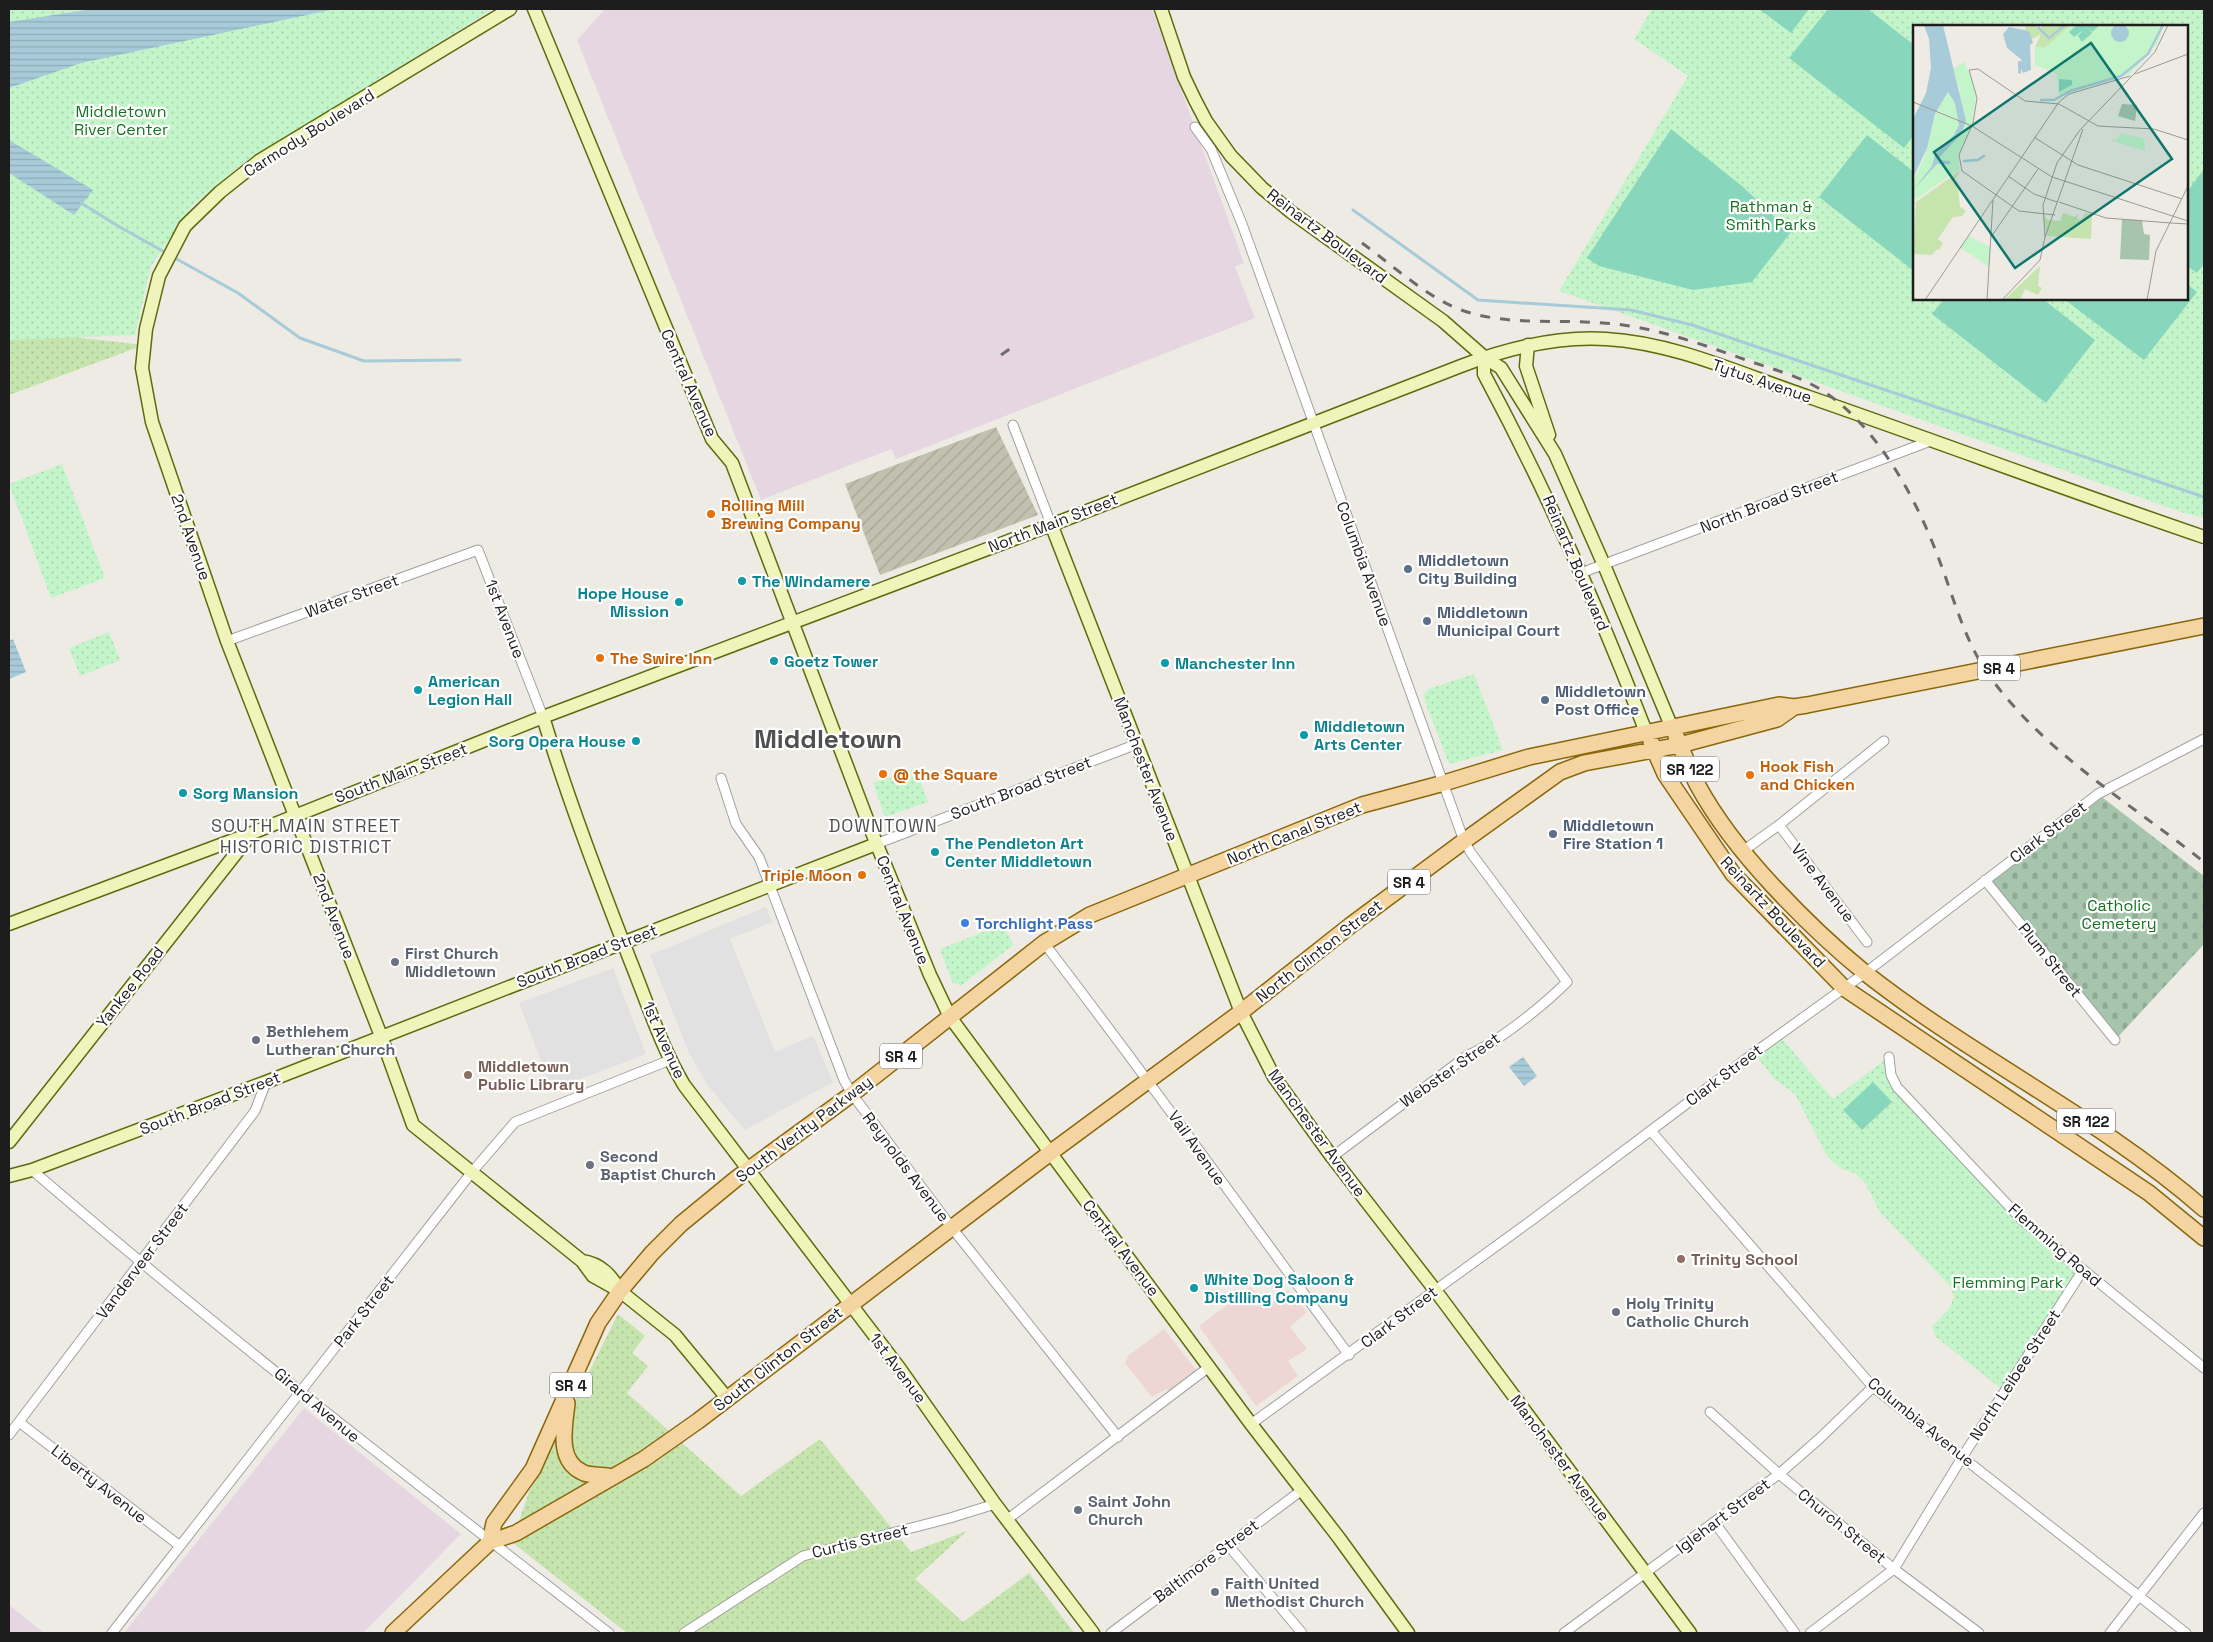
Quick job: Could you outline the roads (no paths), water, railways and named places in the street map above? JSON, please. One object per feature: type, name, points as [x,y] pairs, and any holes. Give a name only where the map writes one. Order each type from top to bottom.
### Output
[{"type":"main road","name":"SR 4","points":[[1654,749],[1680,745],[1777,719],[1794,708],[2204,626]]},
{"type":"main road","name":"SR 4","points":[[1672,728],[1779,705],[1794,708]]},
{"type":"main road","name":"North Canal Street","points":[[950,1017],[1044,943],[1090,915],[1362,805],[1444,783],[1529,757],[1672,728]]},
{"type":"main road","name":"Reinartz Boulevard","points":[[1672,728],[1698,786],[1743,851],[1821,936],[1865,973],[1976,1050],[2111,1138],[2170,1180],[2204,1209]]},
{"type":"main road","name":"Reinartz Boulevard","points":[[1646,732],[1665,774],[1733,874],[1844,988],[2149,1193],[2204,1238]]},
{"type":"main road","name":"North Clinton Street","points":[[1050,1153],[1241,1012],[1351,925],[1464,840],[1567,768],[1654,749]]},
{"type":"main road","name":"South Verity Parkway","points":[[490,1542],[494,1522],[533,1469],[598,1323],[620,1292],[652,1253],[681,1224],[749,1170],[852,1094],[950,1017]]},
{"type":"main road","name":"South Clinton Street","points":[[490,1542],[516,1533],[662,1447],[1050,1153]]},
{"type":"main road","points":[[568,1391],[564,1439],[566,1455],[572,1467],[584,1474],[613,1477]]},
{"type":"main road","name":"SR 4","points":[[393,1633],[490,1542]]},
{"type":"street","name":"Carmody Boulevard","points":[[146,329],[159,276],[185,226],[220,192],[259,161],[510,9]]},
{"type":"street","name":"Central Avenue","points":[[534,9],[712,439],[732,463],[876,844],[930,975],[950,1017],[1408,1633]]},
{"type":"street","name":"Columbia Avenue","points":[[1161,9],[1200,124],[1242,224],[1464,840],[1471,853],[1567,982]]},
{"type":"street","name":"Reinartz Boulevard","points":[[1200,124],[1268,194],[1335,245],[1443,321],[1484,357],[1501,368],[1555,454],[1672,728]]},
{"type":"street","name":"2nd Avenue","points":[[146,329],[142,368],[152,422],[227,641],[381,1036],[413,1125],[582,1261],[595,1263],[613,1279],[620,1292],[675,1335],[727,1398]]},
{"type":"street","name":"Tytus Avenue","points":[[1314,423],[1484,357],[1528,345],[1582,338],[1617,340],[1662,347],[1933,440],[2204,537]]},
{"type":"street","points":[[1528,345],[1526,366],[1555,454]]},
{"type":"street","name":"Reinartz Boulevard","points":[[1484,357],[1484,374],[1544,489],[1581,573],[1646,732]]},
{"type":"street","name":"North Main Street","points":[[793,623],[1314,423]]},
{"type":"street","name":"Manchester Avenue","points":[[1013,425],[1241,1012],[1274,1077],[1690,1633]]},
{"type":"street","name":"North Broad Street","points":[[1581,573],[1933,440]]},
{"type":"street","name":"Water Street","points":[[227,641],[478,550]]},
{"type":"street","name":"1st Avenue","points":[[478,550],[543,718],[581,830],[623,942],[670,1060],[702,1111],[900,1369],[995,1504],[1093,1633]]},
{"type":"street","name":"South Main Street","points":[[9,924],[252,833],[543,718],[793,623]]},
{"type":"street","name":"Clark Street","points":[[1251,1424],[1349,1355],[1865,973],[2098,794],[2204,739]]},
{"type":"street","points":[[1743,851],[1884,741]]},
{"type":"street","name":"South Broad Street","points":[[9,1176],[32,1170],[266,1082],[1137,744]]},
{"type":"street","name":"Reynolds Avenue","points":[[721,778],[736,824],[760,857],[769,886],[844,1080],[852,1094],[952,1228],[1118,1438]]},
{"type":"street","name":"Vine Avenue","points":[[1779,824],[1867,942]]},
{"type":"street","name":"Yankee Road","points":[[9,1142],[252,833]]},
{"type":"street","name":"Plum Street","points":[[1985,880],[2115,1040]]},
{"type":"street","name":"Vail Avenue","points":[[1044,943],[1148,1080],[1349,1355]]},
{"type":"street","name":"Webster Street","points":[[1332,1157],[1468,1055],[1483,1049],[1554,995],[1567,982]]},
{"type":"street","name":"Flemming Road","points":[[1889,1057],[1891,1075],[1897,1086],[2022,1220],[2204,1368]]},
{"type":"street","name":"Park Street","points":[[112,1633],[472,1172],[515,1122],[670,1060]]},
{"type":"street","name":"Vanderveer Street","points":[[9,1434],[255,1111],[266,1082]]},
{"type":"street","name":"Columbia Avenue","points":[[1650,1131],[1874,1386],[2186,1633]]},
{"type":"street","name":"Girard Avenue","points":[[32,1170],[140,1263],[302,1392],[365,1445],[609,1633]]},
{"type":"street","name":"North Leibee Street","points":[[1810,1633],[1894,1569],[1963,1456],[2082,1270]]},
{"type":"street","points":[[1008,1519],[1118,1438],[1209,1367]]},
{"type":"street","name":"Iglehart Street","points":[[1564,1633],[1779,1474],[1819,1439],[1874,1386]]},
{"type":"street","name":"Church Street","points":[[1710,1412],[1779,1474],[1894,1569],[1979,1633]]},
{"type":"street","name":"Liberty Avenue","points":[[19,1422],[180,1546]]},
{"type":"street","name":"Baltimore Street","points":[[1111,1633],[1302,1490]]},
{"type":"street","name":"Curtis Street","points":[[684,1633],[803,1556],[950,1518],[995,1504]]},
{"type":"street","points":[[2110,1633],[2140,1597],[2204,1512]]},
{"type":"street","points":[[1715,1523],[1795,1633]]},
{"type":"street","points":[[1228,1545],[1302,1633]]},
{"type":"water","points":[[92,9],[335,9],[81,63],[9,88],[9,22]]},
{"type":"water","points":[[9,140],[93,190],[74,215],[9,173]]},
{"type":"water","points":[[13,639],[26,672],[9,679],[9,641]]},
{"type":"water","points":[[1523,1057],[1537,1076],[1524,1086],[1509,1067]]},
{"type":"waterway","points":[[81,203],[168,254]]},
{"type":"waterway","points":[[1353,210],[1478,300],[1631,310],[1692,325],[2204,497]]},
{"type":"waterway","points":[[173,257],[238,293],[300,338],[364,361],[460,360]]},
{"type":"railway","points":[[1362,243],[1424,290],[1451,306],[1464,311],[1499,319],[1603,323],[1659,332],[1695,342],[1789,374],[1826,393],[1864,427],[1895,469],[1931,539],[1960,618],[1978,658],[2008,699],[2032,726],[2059,751],[2204,862]]},
{"type":"railway","points":[[1001,355],[1017,344]]},
{"type":"place","name":"Rolling Mill Brewing Company","points":[[711,514]]},
{"type":"place","name":"Middletown City Building","points":[[1408,569]]},
{"type":"place","name":"The Windamere","points":[[742,581]]},
{"type":"place","name":"Hope House Mission","points":[[679,602]]},
{"type":"place","name":"Middletown Municipal Court","points":[[1427,621]]},
{"type":"place","name":"The Swire Inn","points":[[600,658]]},
{"type":"place","name":"Goetz Tower","points":[[774,661]]},
{"type":"place","name":"Manchester Inn","points":[[1165,663]]},
{"type":"place","name":"American Legion Hall","points":[[418,690]]},
{"type":"place","name":"Middletown Post Office","points":[[1545,700]]},
{"type":"place","name":"Middletown Arts Center","points":[[1304,735]]},
{"type":"place","name":"Sorg Opera House","points":[[636,741]]},
{"type":"place","name":"@ the Square","points":[[883,774]]},
{"type":"place","name":"Hook Fish and Chicken","points":[[1750,775]]},
{"type":"place","name":"Sorg Mansion","points":[[183,793]]},
{"type":"place","name":"Middletown Fire Station 1","points":[[1553,834]]},
{"type":"place","name":"The Pendleton Art Center Middletown","points":[[935,852]]},
{"type":"place","name":"Triple Moon","points":[[862,875]]},
{"type":"place","name":"Torchlight Pass","points":[[965,923]]},
{"type":"place","name":"First Church Middletown","points":[[395,962]]},
{"type":"place","name":"Bethlehem Lutheran Church","points":[[256,1040]]},
{"type":"place","name":"Middletown Public Library","points":[[468,1075]]},
{"type":"place","name":"Second Baptist Church","points":[[590,1165]]},
{"type":"place","name":"Trinity School","points":[[1681,1259]]},
{"type":"place","name":"White Dog Saloon & Distilling Company","points":[[1194,1288]]},
{"type":"place","name":"Holy Trinity Catholic Church","points":[[1616,1312]]},
{"type":"place","name":"Saint John Church","points":[[1078,1510]]},
{"type":"place","name":"Faith United Methodist Church","points":[[1215,1592]]},
{"type":"district","name":"Middletown","points":[[828,739]]},
{"type":"district","name":"DOWNTOWN","points":[[883,825]]},
{"type":"district","name":"SOUTH MAIN STREET HISTORIC DISTRICT","points":[[306,835]]},
{"type":"park label","name":"Middletown River Center","points":[[121,120]]},
{"type":"park label","name":"Rathman & Smith Parks","points":[[1771,215]]},
{"type":"park label","name":"Catholic Cemetery","points":[[2119,914]]},
{"type":"park label","name":"Flemming Park","points":[[2008,1282]]}]
